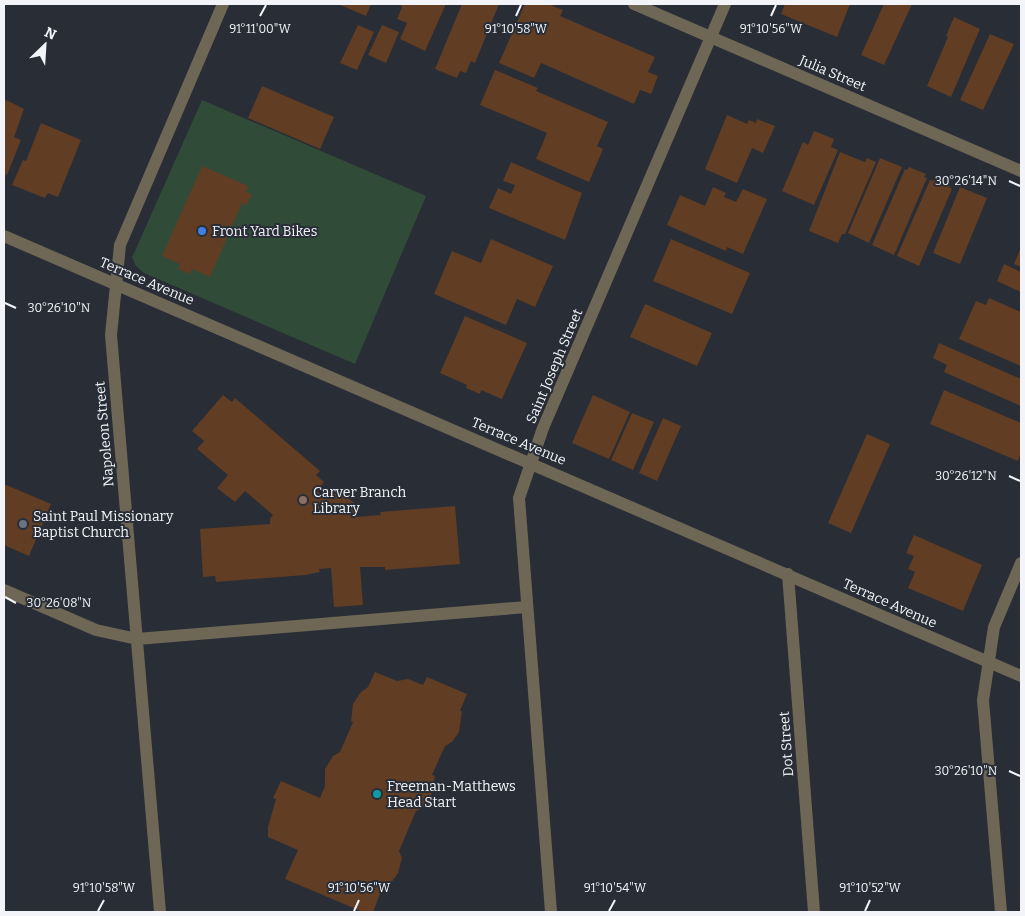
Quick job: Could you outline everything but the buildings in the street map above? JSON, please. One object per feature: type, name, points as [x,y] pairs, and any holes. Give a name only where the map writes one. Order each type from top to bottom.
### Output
[{"type":"street","name":"Napoleon Street","points":[[160,912],[111,335],[120,245],[223,4]]},
{"type":"street","name":"Julia Street","points":[[634,4],[1021,171]]},
{"type":"street","name":"Saint Joseph Street","points":[[553,912],[519,498],[530,463],[725,4]]},
{"type":"street","name":"Terrace Avenue","points":[[4,236],[1021,676]]},
{"type":"street","points":[[1001,912],[983,700],[994,627],[1021,563]]},
{"type":"street","name":"Dot Street","points":[[788,574],[814,912]]},
{"type":"street","points":[[4,590],[96,630],[137,638],[527,607]]},
{"type":"green space","points":[[202,100],[426,196],[355,364],[144,273],[136,266],[132,257]]},
{"type":"place","name":"Front Yard Bikes","points":[[202,231]]},
{"type":"place","name":"Carver Branch Library","points":[[303,500]]},
{"type":"place","name":"Saint Paul Missionary Baptist Church","points":[[23,524]]},
{"type":"place","name":"Freeman-Matthews Head Start","points":[[377,794]]}]
